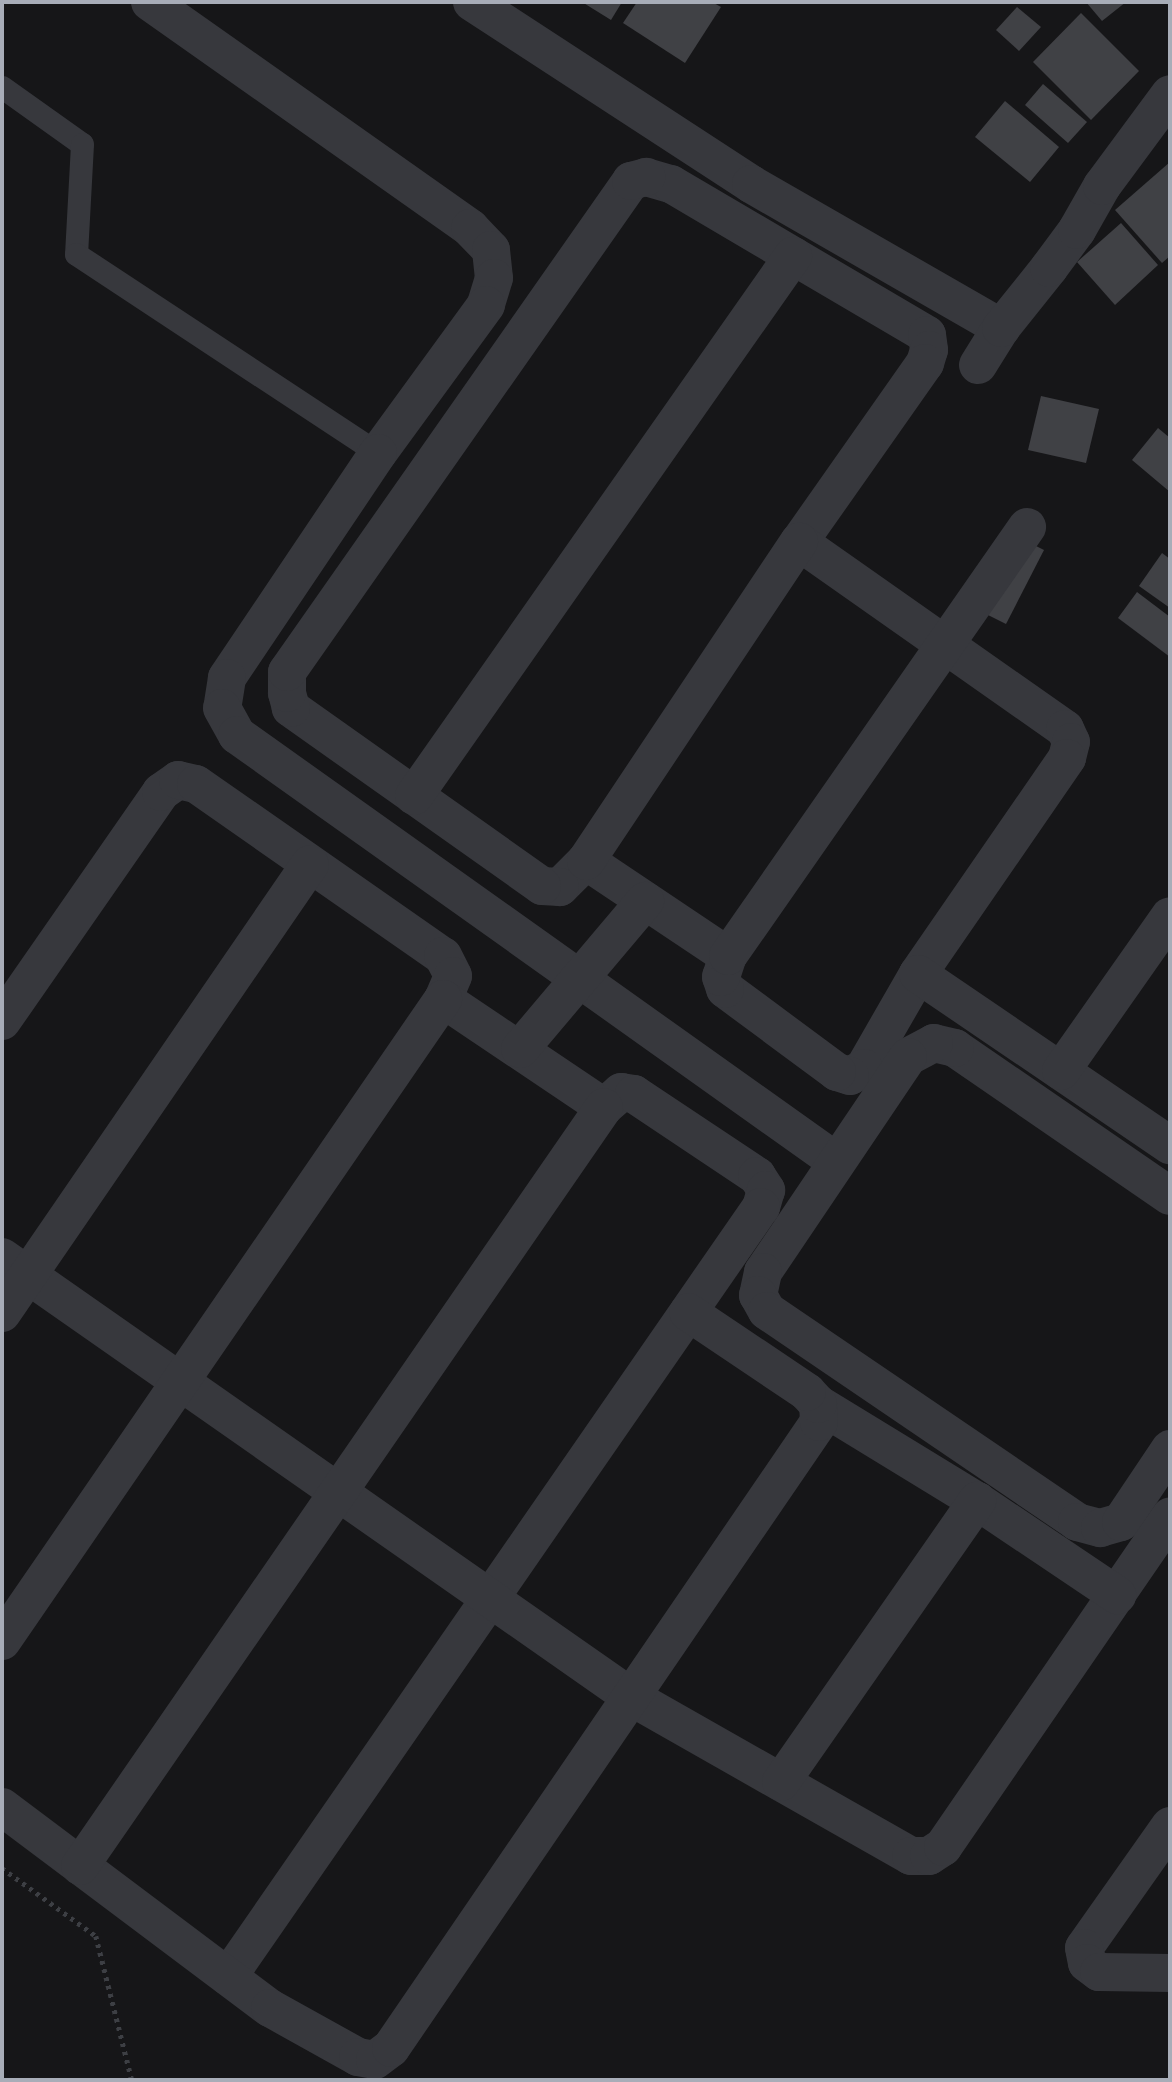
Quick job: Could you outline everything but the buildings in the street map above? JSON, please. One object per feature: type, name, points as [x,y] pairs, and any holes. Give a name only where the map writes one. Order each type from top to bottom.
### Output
[{"type":"street","points":[[150,2],[470,228],[491,250],[494,278],[486,305],[378,453],[227,678],[222,708],[236,735],[837,1162]]},
{"type":"street","points":[[472,2],[751,184],[1001,328]]},
{"type":"street","points":[[978,365],[1001,328],[1077,230],[1102,186],[1170,94]]},
{"type":"street","points":[[646,177],[671,184],[793,256],[927,335],[929,349],[925,363],[799,542],[586,861],[560,887],[542,886],[291,708],[287,693],[287,672],[631,181],[646,177]]},
{"type":"street","points":[[414,796],[793,256]]},
{"type":"street","points":[[799,542],[945,645],[1065,729],[1071,742],[1067,758],[918,974],[864,1068],[850,1076],[837,1072],[725,989],[722,978],[728,956],[945,645],[1027,527]]},
{"type":"street","points":[[2,1021],[161,792],[178,780],[196,784],[443,956],[453,976],[443,999],[2,1641]]},
{"type":"street","points":[[586,861],[728,956]]},
{"type":"street","points":[[2,1313],[15,1266],[310,864]]},
{"type":"street","points":[[520,1049],[645,901]]},
{"type":"street","points":[[1061,1071],[1170,915]]},
{"type":"street","points":[[918,974],[1170,1145]]},
{"type":"street","points":[[443,999],[604,1107]]},
{"type":"street","points":[[1170,1196],[955,1048],[934,1043],[908,1057],[763,1272],[758,1295],[767,1311],[1077,1522],[1100,1528],[1121,1522],[1170,1449]]},
{"type":"street","points":[[79,1866],[604,1107],[621,1092],[634,1094],[757,1176],[766,1190],[761,1207],[228,1977]]},
{"type":"street","points":[[15,1266],[631,1697],[911,1856],[929,1856],[943,1847],[1170,1517]]},
{"type":"street","points":[[688,1312],[807,1392],[818,1404],[976,1501],[1116,1595]]},
{"type":"street","points":[[2,1808],[270,2008],[358,2057],[375,2060],[391,2048],[819,1422],[818,1404]]},
{"type":"street","points":[[781,1782],[976,1501]]},
{"type":"street","points":[[1170,1826],[1084,1948],[1087,1963],[1099,1972],[1170,1973]]},
{"type":"lane","points":[[2,88],[82,144],[76,254],[378,453]]},
{"type":"path","points":[[2,1868],[96,1936],[132,2080]]}]
